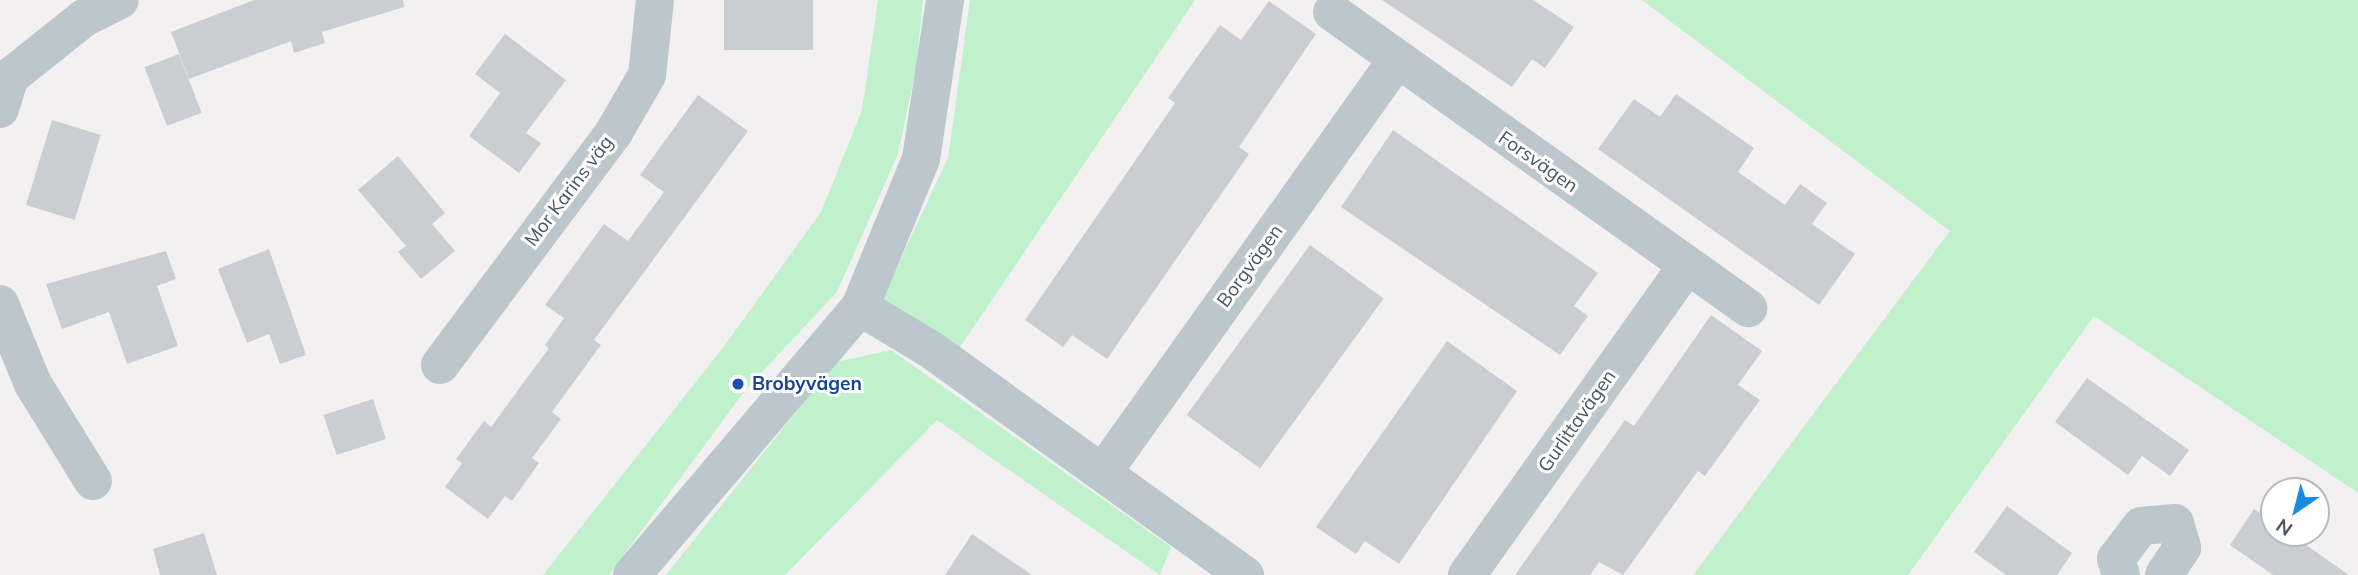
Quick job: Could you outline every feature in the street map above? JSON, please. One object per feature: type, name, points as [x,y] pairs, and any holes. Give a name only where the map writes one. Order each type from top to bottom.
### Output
[{"type":"street","points":[[3,85],[85,18],[120,0]]},
{"type":"street","name":"Mor Karins väg","points":[[440,365],[614,132],[647,75],[654,0]]},
{"type":"street","points":[[632,575],[860,307],[921,159],[945,0]]},
{"type":"street","name":"Forsvägen","points":[[1332,12],[1396,61],[1748,308]]},
{"type":"street","name":"Borgvägen","points":[[1104,471],[1396,61]]},
{"type":"street","name":"Gurlittavägen","points":[[1467,575],[1686,267]]},
{"type":"street","points":[[0,304],[33,384],[93,481]]},
{"type":"street","points":[[860,307],[1104,471],[1201,563],[1245,575]]},
{"type":"street","points":[[2121,575],[2116,559],[2141,526],[2175,523],[2182,548],[2164,575]]},
{"type":"green space","points":[[878,0],[923,0],[916,68],[898,154],[837,292],[746,389],[609,575],[543,575],[722,349],[821,212],[862,110]]},
{"type":"green space","points":[[970,0],[1195,0],[958,350],[882,299],[948,158]]},
{"type":"green space","points":[[1642,0],[2358,0],[2358,493],[2094,316],[1908,575],[1693,575],[1950,231]]},
{"type":"green space","points":[[891,350],[1171,547],[1160,575],[937,420],[785,575],[666,575],[836,362]]},
{"type":"building","points":[[254,0],[403,0],[404,7],[322,32],[325,43],[294,53],[291,41],[189,79],[171,32]]},
{"type":"building","points":[[724,0],[813,0],[813,50],[724,50]]},
{"type":"building","points":[[1382,0],[1533,0],[1574,27],[1545,68],[1532,59],[1512,87]]},
{"type":"building","points":[[1269,1],[1316,34],[1239,147],[1249,154],[1107,359],[1072,335],[1063,347],[1025,320],[1175,103],[1168,98],[1220,25],[1241,40]]},
{"type":"building","points":[[505,34],[566,80],[526,133],[541,143],[519,173],[469,136],[500,93],[475,74]]},
{"type":"building","points":[[179,54],[202,113],[167,126],[144,67]]},
{"type":"building","points":[[1676,94],[1754,148],[1738,172],[1785,205],[1800,184],[1827,203],[1812,224],[1855,254],[1819,305],[1598,149],[1634,99],[1660,117]]},
{"type":"building","points":[[698,95],[748,131],[594,340],[601,345],[552,412],[561,419],[532,458],[539,463],[512,501],[505,496],[488,519],[445,487],[462,463],[456,459],[484,421],[491,427],[549,348],[545,345],[564,318],[545,305],[604,224],[628,241],[664,192],[640,175]]},
{"type":"building","points":[[52,120],[101,135],[75,220],[26,205]]},
{"type":"building","points":[[1393,130],[1598,273],[1574,306],[1588,316],[1560,355],[1341,207]]},
{"type":"building","points":[[398,156],[445,213],[432,224],[455,251],[421,279],[398,252],[406,246],[358,190]]},
{"type":"building","points":[[1310,245],[1384,298],[1260,468],[1187,415]]},
{"type":"building","points":[[269,249],[306,355],[280,364],[269,334],[247,343],[218,269]]},
{"type":"building","points":[[166,251],[176,279],[157,286],[178,346],[127,364],[109,312],[62,329],[46,284]]},
{"type":"building","points":[[1711,315],[1762,351],[1738,385],[1760,400],[1705,476],[1698,471],[1623,575],[1599,562],[1590,575],[1515,575],[1625,420],[1634,426]]},
{"type":"building","points":[[1447,341],[1517,391],[1399,564],[1365,541],[1356,554],[1316,527]]},
{"type":"building","points":[[2087,378],[2189,450],[2170,476],[2142,456],[2128,475],[2055,422]]},
{"type":"building","points":[[373,399],[386,439],[337,455],[324,415]]},
{"type":"building","points":[[2007,506],[2072,553],[2057,575],[2006,575],[1974,552]]},
{"type":"building","points":[[2254,509],[2260,513],[2260,547],[2309,547],[2349,575],[2273,575],[2230,545]]},
{"type":"building","points":[[204,533],[217,575],[160,575],[153,549]]},
{"type":"building","points":[[972,534],[1032,575],[945,575]]},
{"type":"place","name":"Brobyvägen","points":[[738,384]]}]
